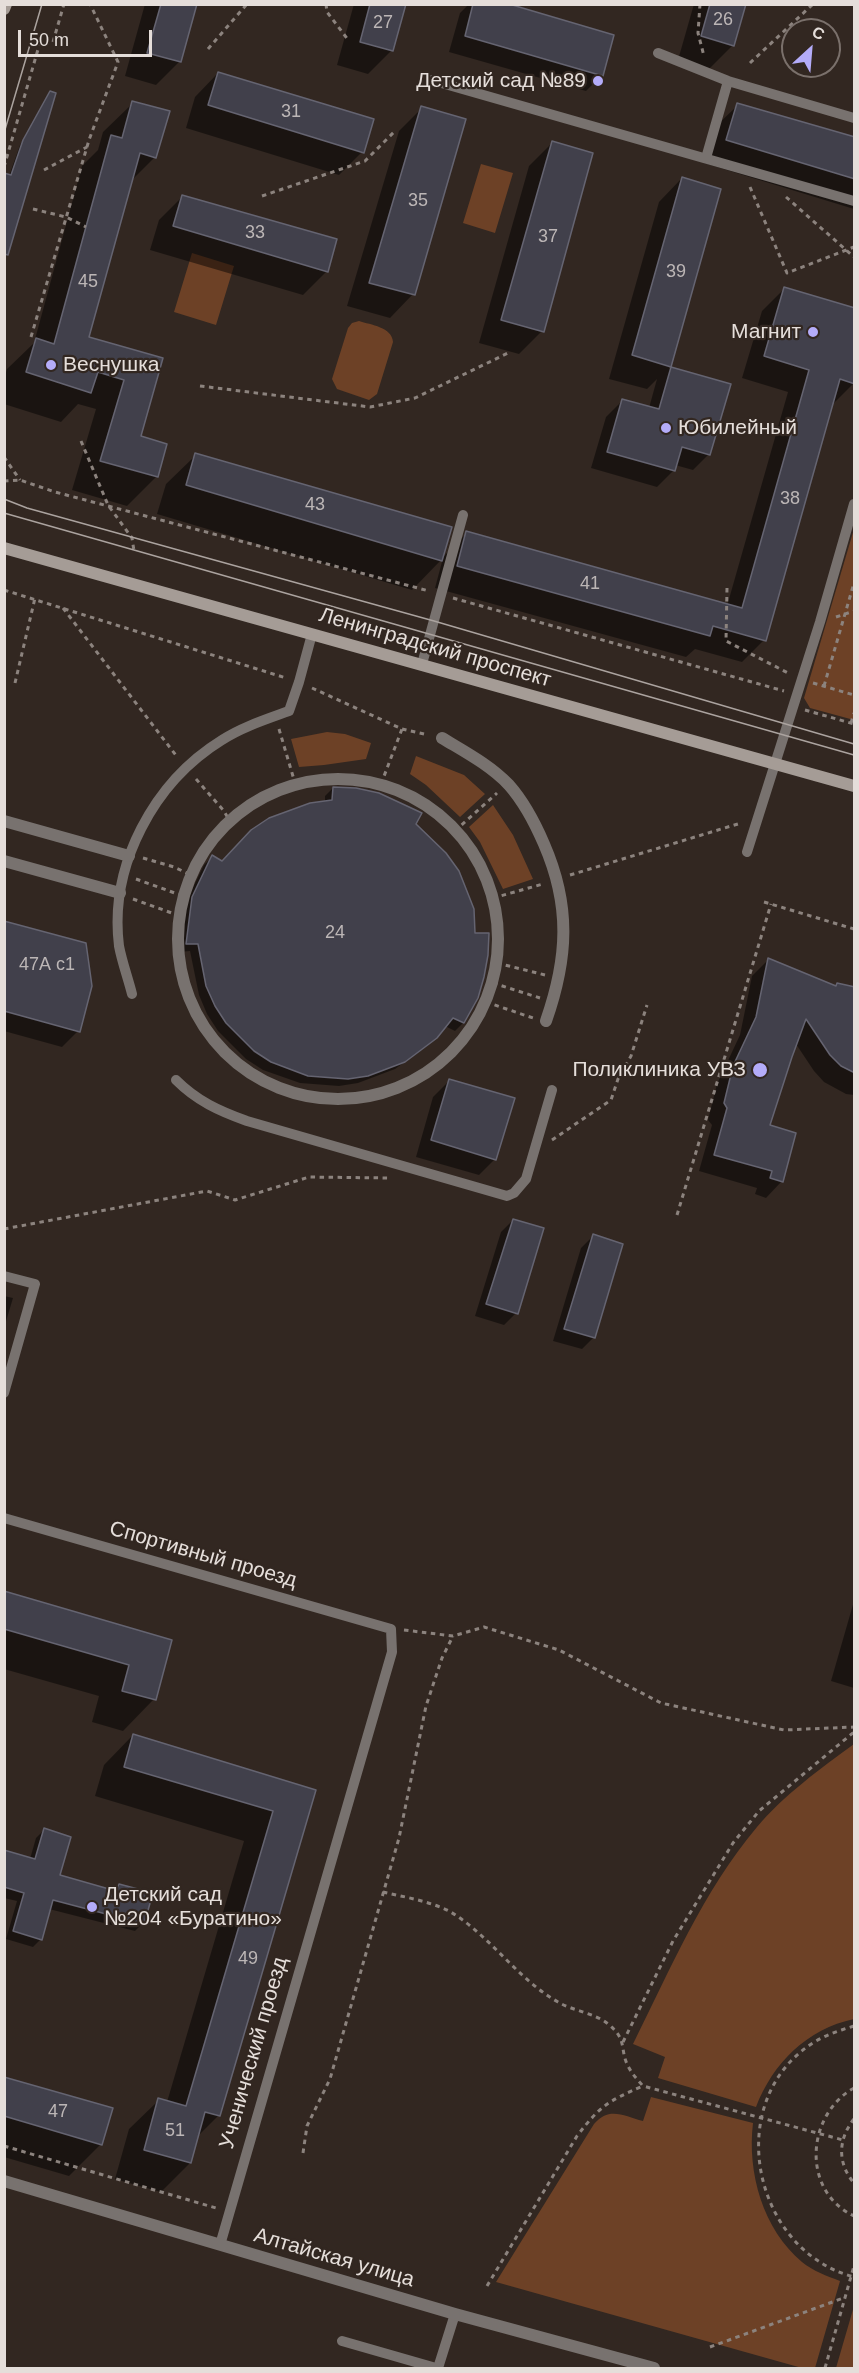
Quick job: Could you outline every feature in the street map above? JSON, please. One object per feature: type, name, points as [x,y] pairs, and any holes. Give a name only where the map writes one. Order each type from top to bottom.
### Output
[{"type":"main road","points":[[4,9],[6,4]]},
{"type":"main road","name":"Ленинградский проспект","points":[[4,548],[855,786]]},
{"type":"street","points":[[442,738],[483,762],[508,784],[524,805],[538,831],[557,879],[563,908],[563,958],[560,980],[546,1022]]},
{"type":"street","points":[[324,778],[353,778],[381,784],[423,805],[455,831],[479,866],[493,898],[500,944],[493,983],[477,1021],[456,1049],[440,1064],[413,1082],[382,1094],[350,1099],[317,1098],[286,1091],[264,1081],[242,1067],[224,1050],[200,1016],[182,975],[178,954],[183,896],[209,841],[229,820],[295,783],[324,778]]},
{"type":"street","points":[[4,821],[129,856]]},
{"type":"street","points":[[4,861],[120,893]]},
{"type":"street","name":"Алтайская улица","points":[[4,2181],[455,2314],[654,2368]]},
{"type":"lane","points":[[658,53],[728,81],[855,118]]},
{"type":"lane","points":[[431,80],[855,201]]},
{"type":"lane","points":[[706,158],[728,81]]},
{"type":"lane","points":[[747,852],[855,504]]},
{"type":"lane","points":[[422,664],[463,515]]},
{"type":"lane","points":[[132,994],[120,946],[120,893],[129,856],[142,826],[186,768],[223,739],[289,711],[312,634]]},
{"type":"lane","points":[[176,1080],[200,1101],[247,1121],[507,1196],[514,1193],[526,1179],[552,1090]]},
{"type":"lane","points":[[4,1276],[34,1284],[4,1394]]},
{"type":"lane","name":"Спортивный проезд","points":[[4,1518],[391,1629]]},
{"type":"lane","name":"Ученический проезд","points":[[220,2245],[392,1652],[391,1629]]},
{"type":"lane","points":[[342,2342],[437,2368],[455,2314]]},
{"type":"path","points":[[53,42],[64,4]]},
{"type":"path","points":[[31,337],[87,147],[118,62],[90,4]]},
{"type":"path","points":[[208,48],[247,4]]},
{"type":"path","points":[[326,4],[327,12],[349,41]]},
{"type":"path","points":[[700,4],[698,33],[709,73]]},
{"type":"path","points":[[750,63],[813,4]]},
{"type":"path","points":[[4,167],[41,39]]},
{"type":"path","points":[[262,196],[365,161],[394,132]]},
{"type":"path","points":[[44,170],[87,147]]},
{"type":"path","points":[[742,168],[787,273],[855,247]]},
{"type":"path","points":[[785,196],[855,256]]},
{"type":"path","points":[[33,209],[66,217],[86,227]]},
{"type":"path","points":[[200,386],[370,407],[415,399],[508,353]]},
{"type":"path","points":[[81,441],[108,505],[132,538],[134,551]]},
{"type":"path","points":[[4,457],[20,480]]},
{"type":"path","points":[[824,686],[855,583]]},
{"type":"path","points":[[727,588],[726,640],[802,680],[855,695]]},
{"type":"path","points":[[4,590],[299,682],[402,729],[442,738]]},
{"type":"path","points":[[15,683],[35,598]]},
{"type":"path","points":[[62,607],[186,768]]},
{"type":"path","points":[[851,723],[855,713]]},
{"type":"path","points":[[381,784],[402,729]]},
{"type":"path","points":[[282,738],[295,783]]},
{"type":"path","points":[[202,785],[229,820]]},
{"type":"path","points":[[455,831],[489,799]]},
{"type":"path","points":[[557,879],[757,818]]},
{"type":"path","points":[[150,860],[191,875]]},
{"type":"path","points":[[142,881],[183,896]]},
{"type":"path","points":[[493,898],[535,886]]},
{"type":"path","points":[[136,901],[180,916]]},
{"type":"path","points":[[764,902],[855,929]]},
{"type":"path","points":[[677,1215],[771,904]]},
{"type":"path","points":[[497,963],[542,974]]},
{"type":"path","points":[[493,983],[535,996]]},
{"type":"path","points":[[486,1002],[527,1016]]},
{"type":"path","points":[[534,1149],[554,1139],[611,1100],[618,1079],[632,1056],[647,1005]]},
{"type":"path","points":[[4,1229],[207,1191],[235,1200],[309,1177],[393,1178]]},
{"type":"path","points":[[391,1629],[453,1636],[484,1627],[560,1650],[661,1703],[784,1730],[855,1727]]},
{"type":"path","points":[[303,2153],[307,2126],[330,2079],[399,1838],[426,1706],[442,1658],[453,1636]]},
{"type":"path","points":[[643,2086],[626,2062],[624,2042],[673,1941],[733,1843],[759,1811],[855,1732]]},
{"type":"path","points":[[383,1892],[421,1901],[448,1911],[470,1927],[525,1978],[558,2002],[608,2024],[624,2042]]},
{"type":"path","points":[[853,2276],[837,2271],[809,2255],[775,2216],[766,2198],[761,2177],[759,2138],[767,2099],[786,2068],[815,2042],[855,2026]]},
{"type":"path","points":[[487,2286],[577,2136],[593,2115],[610,2101],[643,2086],[843,2140]]},
{"type":"path","points":[[855,2088],[843,2094],[827,2111],[818,2133],[815,2156],[820,2179],[832,2198],[855,2216]]},
{"type":"path","points":[[855,2119],[843,2140],[842,2161],[855,2183]]},
{"type":"path","points":[[4,2146],[230,2213]]},
{"type":"path","points":[[825,2368],[855,2266]]},
{"type":"path","points":[[710,2347],[846,2297]]},
{"type":"shaded area","points":[[481,164],[513,173],[495,233],[463,223]]},
{"type":"shaded area","points":[[192,253],[234,266],[216,325],[174,312]]},
{"type":"shaded area","points":[[359,321],[385,330],[392,337],[393,342],[377,394],[369,400],[337,389],[332,379],[348,328],[352,323]]},
{"type":"shaded area","points":[[854,529],[854,720],[810,708],[804,698]]},
{"type":"shaded area","points":[[327,732],[345,734],[371,743],[366,759],[299,767],[291,739]]},
{"type":"shaded area","points":[[416,756],[464,775],[485,794],[460,817],[426,785],[410,774]]},
{"type":"shaded area","points":[[493,805],[513,835],[533,879],[503,889],[480,842],[469,827]]},
{"type":"shaded area","points":[[854,1744],[854,2019],[821,2031],[794,2050],[772,2076],[756,2107],[658,2078],[665,2057],[633,2044],[704,1904],[720,1877],[767,1816],[803,1783]]},
{"type":"shaded area","points":[[651,2097],[753,2123],[753,2161],[756,2180],[768,2217],[788,2249],[802,2262],[815,2271],[840,2281],[815,2368],[802,2368],[496,2282],[594,2124],[605,2115],[611,2114],[643,2121]]},
{"type":"shaded area","points":[[854,2306],[854,2368],[836,2368]]},
{"type":"building","points":[[161,4],[197,4],[181,62],[147,53]]},
{"type":"building","points":[[370,4],[406,4],[393,51],[360,42]]},
{"type":"building","points":[[473,4],[509,4],[614,35],[603,76],[465,36]]},
{"type":"building","points":[[710,4],[746,4],[734,46],[701,36]]},
{"type":"building","points":[[218,72],[374,119],[364,153],[208,105]]},
{"type":"building","points":[[50,91],[56,93],[8,255],[4,254],[4,173],[11,175],[23,140]]},
{"type":"building","points":[[132,101],[170,111],[156,158],[140,153],[89,337],[163,358],[141,436],[167,444],[158,477],[100,461],[124,380],[98,372],[91,393],[26,372],[36,338],[54,344],[111,135],[122,138]]},
{"type":"building","points":[[737,103],[855,137],[855,179],[726,140]]},
{"type":"building","points":[[421,106],[466,119],[415,295],[369,283]]},
{"type":"building","points":[[552,141],[593,153],[544,332],[501,320]]},
{"type":"building","points":[[682,177],[721,189],[671,367],[632,355]]},
{"type":"building","points":[[182,195],[337,239],[328,272],[173,226]]},
{"type":"building","points":[[784,287],[855,308],[855,384],[840,379],[766,641],[713,626],[710,636],[457,566],[466,531],[742,608],[809,370],[764,356]]},
{"type":"building","name":"Юбилейный","points":[[671,367],[731,384],[710,455],[682,447],[675,471],[607,452],[622,399],[659,409]]},
{"type":"building","points":[[195,453],[452,527],[442,561],[186,485]]},
{"type":"building","points":[[333,787],[356,788],[379,793],[422,813],[416,824],[446,853],[459,871],[474,909],[475,933],[489,933],[484,977],[478,998],[464,1023],[453,1018],[437,1038],[405,1062],[368,1076],[348,1079],[308,1076],[271,1062],[254,1051],[226,1023],[215,1006],[206,986],[198,944],[186,944],[192,897],[212,855],[222,861],[251,830],[269,818],[310,803],[332,800]]},
{"type":"building","points":[[4,921],[86,943],[92,986],[80,1032],[4,1011]]},
{"type":"building","name":"Поликлиника УВЗ","points":[[768,958],[836,986],[837,983],[855,987],[855,1073],[841,1066],[830,1055],[806,1019],[770,1125],[796,1133],[783,1182],[770,1178],[772,1171],[714,1155],[727,1108],[724,1103],[733,1066],[756,1017]]},
{"type":"building","points":[[449,1079],[515,1098],[496,1160],[431,1140]]},
{"type":"building","points":[[513,1219],[544,1228],[518,1314],[486,1304]]},
{"type":"building","points":[[593,1234],[623,1244],[595,1338],[564,1329]]},
{"type":"building","points":[[4,1591],[172,1640],[156,1700],[122,1691],[129,1665],[4,1629]]},
{"type":"building","points":[[133,1734],[316,1790],[220,2116],[205,2112],[191,2163],[144,2150],[158,2098],[186,2106],[273,1811],[124,1767]]},
{"type":"building","points":[[44,1828],[71,1837],[60,1875],[116,1891],[119,1884],[153,1893],[144,1924],[53,1900],[42,1940],[13,1931],[24,1893],[4,1887],[4,1850],[35,1859]]},
{"type":"building","points":[[4,2077],[113,2108],[102,2145],[4,2116]]},
{"type":"tram line","points":[[4,133],[42,4]]},
{"type":"tram line","points":[[4,499],[27,508],[434,621],[854,744]]},
{"type":"tram line","points":[[4,513],[854,755]]},
{"type":"place","name":"Детский сад №89","points":[[598,81]]},
{"type":"place","name":"Магнит","points":[[813,332]]},
{"type":"place","name":"Веснушка","points":[[51,365]]},
{"type":"place","name":"Юбилейный","points":[[666,428]]},
{"type":"place","name":"Поликлиника УВЗ","points":[[760,1070]]},
{"type":"place","name":"Детский сад №204 «Буратино»","points":[[92,1907]]}]
